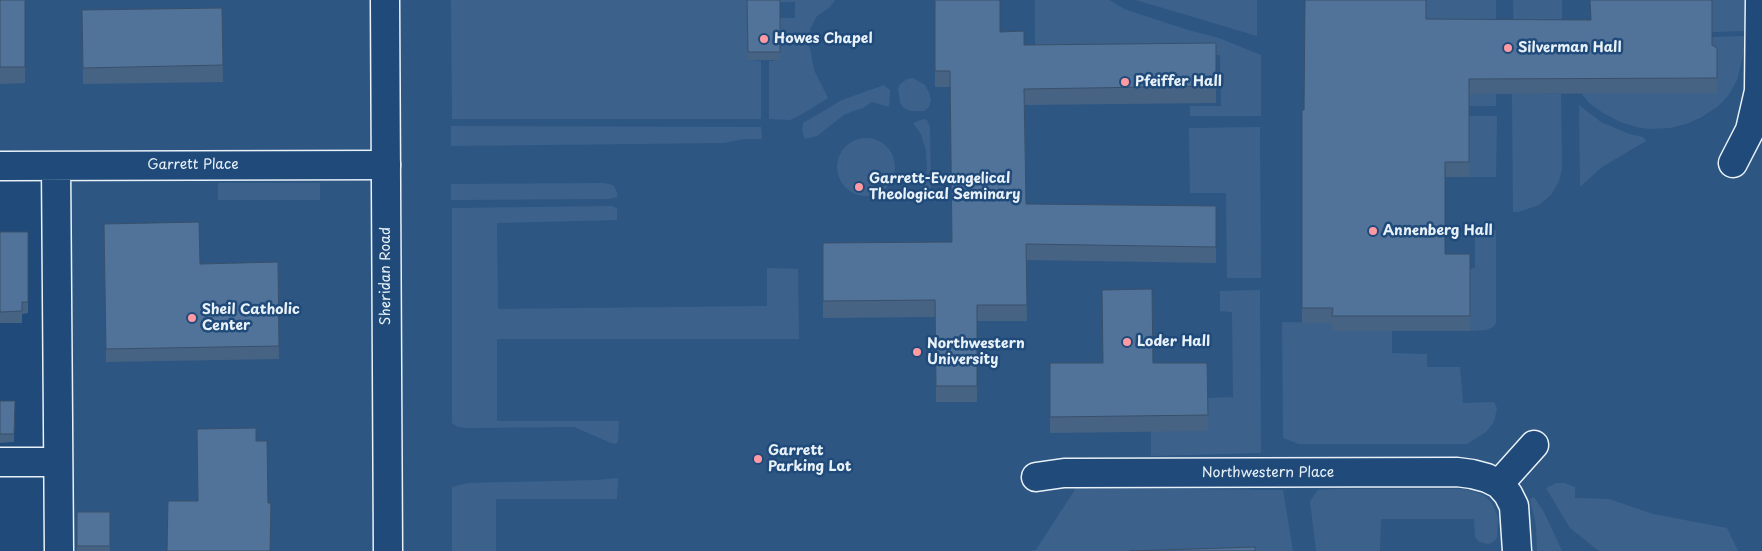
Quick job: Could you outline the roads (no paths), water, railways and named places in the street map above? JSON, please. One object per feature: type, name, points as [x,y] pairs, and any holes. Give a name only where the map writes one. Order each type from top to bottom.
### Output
[{"type":"main road","name":"Sheridan Road","points":[[385,0],[388,551]]},
{"type":"main road","points":[[1733,163],[1750,130],[1759,91],[1760,0]]},
{"type":"main road","name":"Garrett Place","points":[[0,166],[386,165]]},
{"type":"main road","points":[[56,166],[59,551]]},
{"type":"main road","points":[[1517,551],[1514,506],[1508,494],[1499,484],[1534,445]]},
{"type":"main road","points":[[0,462],[58,462]]},
{"type":"main road","name":"Northwestern Place","points":[[1036,478],[1064,474],[1457,472],[1487,478],[1499,484]]},
{"type":"place","name":"Howes Chapel","points":[[764,39]]},
{"type":"place","name":"Silverman Hall","points":[[1508,48]]},
{"type":"place","name":"Pfeiffer Hall","points":[[1125,82]]},
{"type":"place","name":"Garrett-Evangelical Theological Seminary","points":[[859,187]]},
{"type":"place","name":"Annenberg Hall","points":[[1373,231]]},
{"type":"place","name":"Sheil Catholic Center","points":[[192,318]]},
{"type":"place","name":"Loder Hall","points":[[1127,342]]},
{"type":"place","name":"Northwestern University","points":[[917,352]]},
{"type":"place","name":"Garrett Parking Lot","points":[[758,459]]}]
